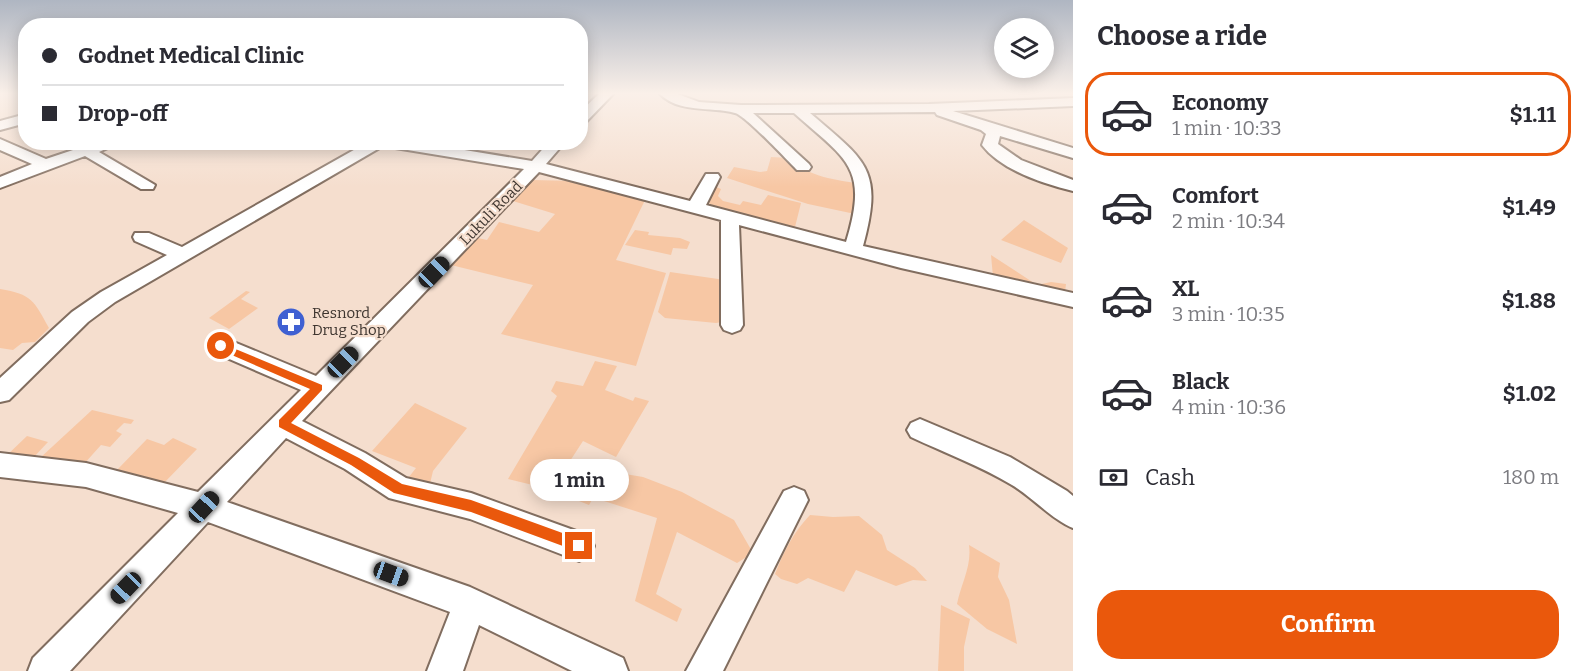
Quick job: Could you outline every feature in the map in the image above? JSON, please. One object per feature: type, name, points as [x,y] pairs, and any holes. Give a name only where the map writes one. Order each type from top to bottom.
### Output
[{"type":"street","points":[[757,124],[803,167]]},
{"type":"street","points":[[815,124],[851,157],[863,175],[866,196],[853,249]]},
{"type":"street","points":[[978,124],[1073,153]]},
{"type":"street","points":[[986,127],[994,133],[990,145],[993,150],[1013,161],[1073,186]]},
{"type":"street","points":[[0,144],[45,164]]},
{"type":"street","points":[[0,183],[45,164],[90,150]]},
{"type":"street","points":[[0,393],[80,317],[108,297],[368,150]]},
{"type":"street","points":[[433,150],[535,166],[923,267],[1073,300]]},
{"type":"street","name":"Lukuli Road","points":[[46,671],[318,387],[498,207],[550,150]]},
{"type":"street","points":[[87,151],[147,185]]},
{"type":"street","points":[[696,207],[712,177]]},
{"type":"street","points":[[730,216],[732,325]]},
{"type":"street","points":[[142,237],[167,249],[185,253]]},
{"type":"street","points":[[221,346],[318,387]]},
{"type":"street","points":[[283,424],[355,461],[399,489],[471,506],[579,546]]},
{"type":"street","points":[[920,430],[1001,464],[1031,480],[1055,496],[1073,514]]},
{"type":"street","points":[[0,465],[86,475],[204,507],[470,603],[610,671]]},
{"type":"street","points":[[704,671],[794,500]]},
{"type":"street","points":[[446,671],[470,603]]},
{"type":"shaded area","points":[[771,157],[790,158],[814,174],[862,184],[855,214],[808,204],[727,178],[734,167],[760,172],[767,171]]},
{"type":"shaded area","points":[[533,180],[576,181],[646,198],[616,260],[666,273],[636,366],[501,334],[533,285],[451,265],[478,238],[487,240],[499,222],[539,232],[555,214],[513,201]]},
{"type":"shaded area","points":[[714,186],[721,189],[718,196],[723,201],[740,205],[743,201],[761,205],[768,195],[801,203],[795,227],[709,205]]},
{"type":"shaded area","points":[[1024,220],[1068,248],[1061,263],[1001,240]]},
{"type":"shaded area","points":[[635,230],[649,232],[648,235],[680,238],[690,242],[687,249],[673,248],[671,255],[625,245]]},
{"type":"shaded area","points":[[991,255],[1037,285],[1051,282],[1066,284],[1065,292],[993,277]]},
{"type":"shaded area","points":[[670,272],[725,280],[727,321],[716,323],[665,318],[658,312]]},
{"type":"shaded area","points":[[0,289],[26,296],[40,311],[49,328],[35,342],[22,343],[13,350],[0,348]]},
{"type":"shaded area","points":[[246,291],[250,292],[241,299],[258,308],[229,329],[209,318]]},
{"type":"shaded area","points":[[595,361],[617,366],[605,390],[633,401],[635,397],[649,401],[616,457],[583,441],[570,461],[575,464],[565,481],[596,493],[589,505],[549,489],[508,479],[557,396],[551,391],[556,381],[583,386]]},
{"type":"shaded area","points":[[415,403],[467,428],[433,471],[428,492],[401,487],[416,468],[372,451]]},
{"type":"shaded area","points":[[92,410],[134,420],[131,424],[124,423],[116,431],[122,434],[110,447],[101,445],[84,464],[40,458]]},
{"type":"shaded area","points":[[27,436],[48,442],[33,458],[3,459]]},
{"type":"shaded area","points":[[173,438],[197,449],[163,484],[117,470],[147,439],[164,445]]},
{"type":"shaded area","points":[[619,473],[643,477],[682,492],[734,520],[753,553],[737,563],[677,532],[656,594],[682,609],[677,622],[635,601],[657,518],[604,501]]},
{"type":"shaded area","points":[[810,515],[859,516],[882,535],[887,550],[915,568],[927,581],[913,580],[896,586],[856,570],[844,592],[808,578],[797,584],[781,579],[775,574],[782,558],[794,536]]},
{"type":"shaded area","points":[[969,545],[1000,563],[998,577],[1009,600],[1017,644],[987,629],[957,604],[968,568]]},
{"type":"shaded area","points":[[941,605],[970,619],[964,647],[964,671],[938,671]]},
{"type":"place","name":"Resnord Drug Shop","points":[[291,322]]},
{"type":"route","points":[[221,346],[318,387],[283,424],[355,461],[399,489],[471,506],[579,546]]}]
